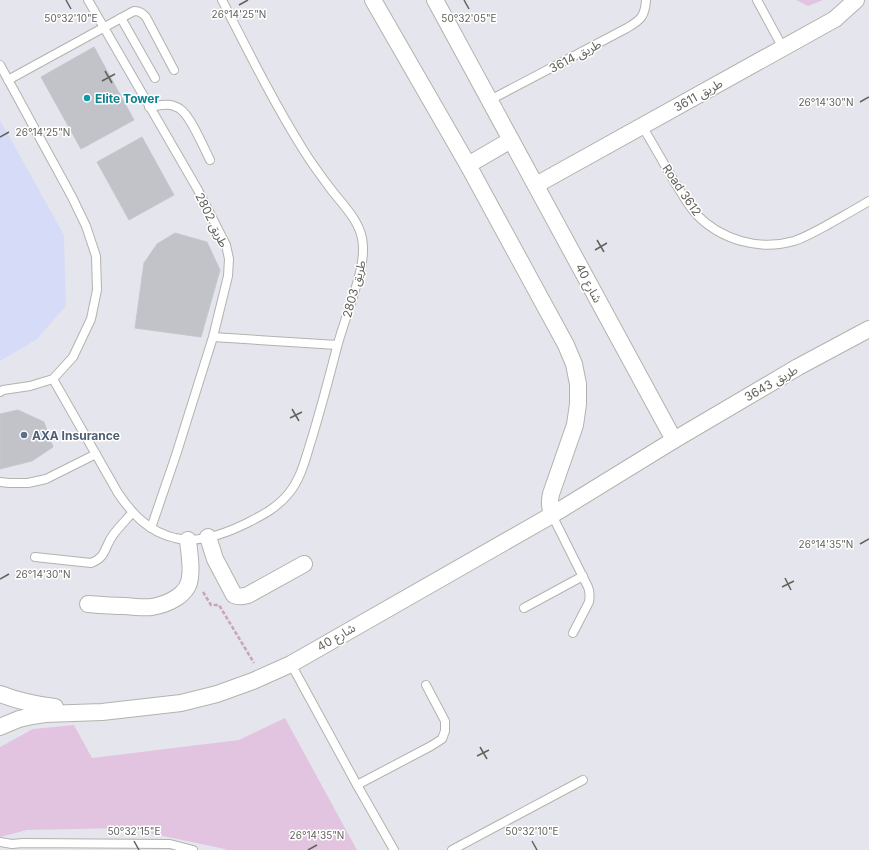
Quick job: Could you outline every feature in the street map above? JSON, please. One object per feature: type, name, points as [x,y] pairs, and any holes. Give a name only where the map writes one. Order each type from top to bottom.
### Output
[{"type":"street","points":[[373,0],[468,164],[566,345],[574,364],[578,384],[578,404],[575,425],[551,494],[550,508],[552,515]]},
{"type":"street","name":"شارع 40","points":[[0,727],[19,719],[45,714],[102,712],[181,703],[217,694],[254,681],[291,664],[552,515],[674,440],[435,0]]},
{"type":"street","name":"طريق 3611","points":[[536,185],[835,19],[856,0]]},
{"type":"street","points":[[468,164],[511,140]]},
{"type":"street","name":"طريق 3643","points":[[674,440],[798,367],[869,329]]},
{"type":"street","points":[[208,537],[212,553],[234,595],[238,597],[248,595],[304,564]]},
{"type":"street","points":[[88,604],[140,608],[152,607],[163,604],[182,594],[188,586],[190,577],[188,540]]},
{"type":"street","name":"شارع 40","points":[[0,694],[31,704],[102,712]]},
{"type":"lane","name":"طريق 2802","points":[[88,0],[198,190],[226,245],[229,259],[228,276],[213,337],[176,455],[151,528]]},
{"type":"lane","name":"طريق 2803","points":[[53,379],[118,493],[132,513],[140,521],[151,528],[169,536],[188,540],[225,533],[264,515],[278,505],[290,493],[298,478],[323,398],[360,269],[363,254],[362,238],[356,223],[329,187],[290,128],[267,88],[222,0]]},
{"type":"lane","name":"طريق 3614","points":[[490,100],[637,22],[644,12],[646,0]]},
{"type":"lane","points":[[757,0],[783,48]]},
{"type":"lane","points":[[8,80],[134,11],[139,11],[143,14],[174,70]]},
{"type":"lane","points":[[121,18],[155,78]]},
{"type":"lane","points":[[0,66],[72,197],[86,226],[96,256],[97,290],[91,319],[73,357],[53,379],[30,386],[1,391]]},
{"type":"lane","points":[[149,107],[171,105],[180,109],[193,127],[210,160]]},
{"type":"lane","name":"Road 3612","points":[[642,126],[695,213],[709,225],[724,234],[741,241],[759,244],[777,244],[794,241],[811,234],[869,201]]},
{"type":"lane","points":[[213,337],[337,345]]},
{"type":"lane","points":[[0,482],[28,483],[46,479],[96,454]]},
{"type":"lane","points":[[35,557],[83,563],[90,563],[98,560],[103,555],[113,535],[132,513]]},
{"type":"lane","points":[[552,515],[583,576],[588,587],[590,597],[589,602],[573,633]]},
{"type":"lane","points":[[524,608],[583,576]]},
{"type":"lane","points":[[291,664],[394,850]]},
{"type":"lane","points":[[357,785],[442,739],[446,732],[446,721],[426,685]]},
{"type":"lane","points":[[452,850],[583,780]]},
{"type":"lane","points":[[0,842],[11,847],[30,843],[170,844],[193,850]]},
{"type":"path","points":[[188,586],[202,591],[211,605],[219,605],[262,677]]},
{"type":"shaded area","points":[[796,0],[823,0],[808,6]]},
{"type":"shaded area","points":[[285,718],[357,850],[226,850],[125,828],[27,830],[0,837],[0,747],[33,729],[74,725],[92,758],[239,740]]},
{"type":"sand","points":[[0,120],[64,235],[66,306],[36,340],[0,361]]},
{"type":"building","name":"Elite Tower","points":[[94,47],[134,120],[81,149],[41,77]]},
{"type":"building","points":[[142,137],[174,195],[129,220],[97,162]]},
{"type":"building","points":[[175,233],[207,242],[220,270],[201,337],[135,328],[144,263],[157,244]]},
{"type":"building","name":"AXA Insurance","points":[[18,410],[44,422],[53,447],[32,461],[0,469],[0,414]]},
{"type":"place","name":"Elite Tower","points":[[87,98]]},
{"type":"place","name":"AXA Insurance","points":[[24,435]]}]
